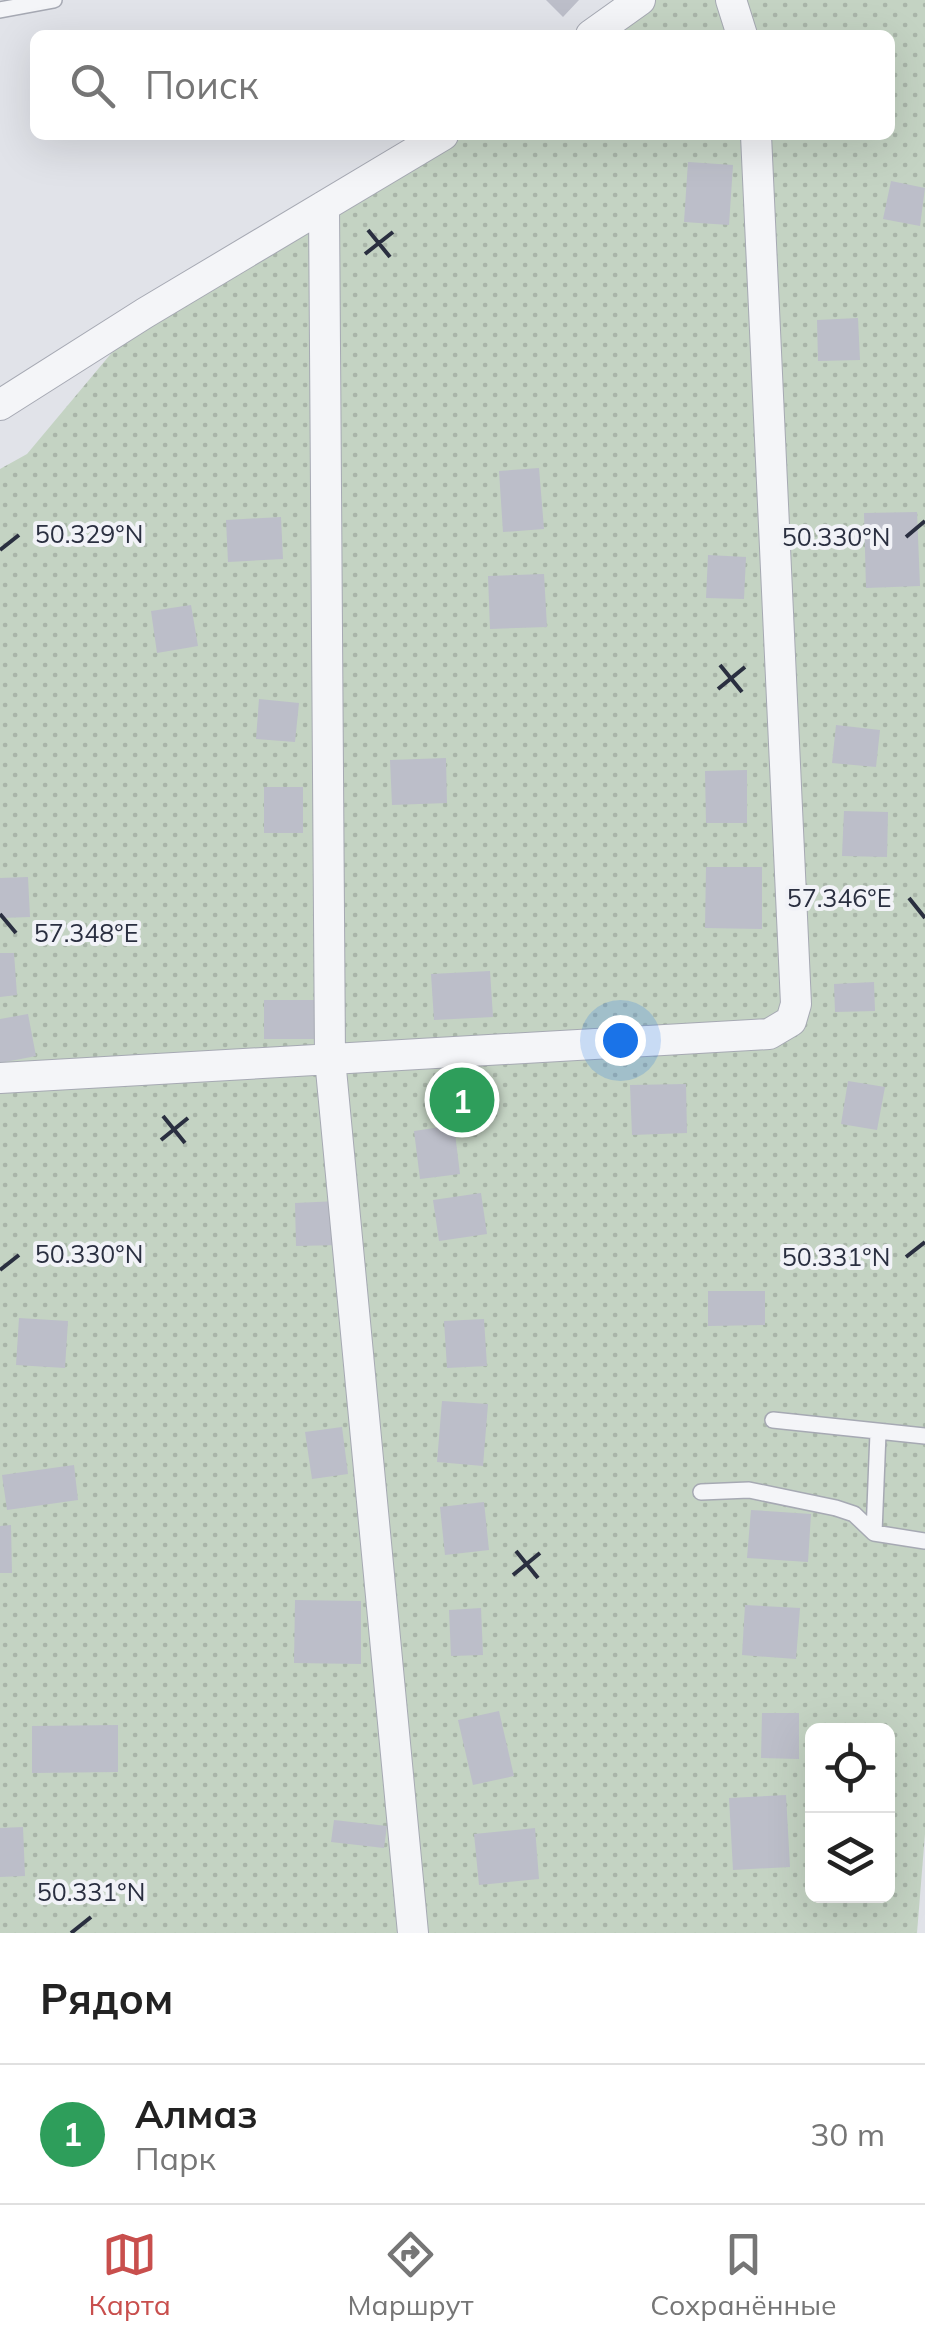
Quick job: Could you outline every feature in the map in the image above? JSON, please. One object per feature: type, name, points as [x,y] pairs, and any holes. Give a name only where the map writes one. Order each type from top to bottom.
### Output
[{"type":"street","points":[[598,30],[640,0]]},
{"type":"street","points":[[732,0],[741,30]]},
{"type":"street","points":[[0,405],[436,140]]},
{"type":"street","points":[[0,1078],[769,1034],[790,1021],[796,1004],[756,140]]},
{"type":"street","points":[[324,206],[330,1058],[413,1933]]},
{"type":"lane","points":[[0,10],[54,0]]},
{"type":"lane","points":[[772,1420],[925,1436]]},
{"type":"lane","points":[[874,1533],[878,1433]]},
{"type":"lane","points":[[701,1492],[749,1490],[836,1508],[854,1514],[874,1533],[925,1541]]},
{"type":"green space","points":[[640,0],[925,0],[925,1834],[917,1933],[0,1933],[0,469],[27,454],[145,313],[435,140],[895,140],[895,30],[598,30]]},
{"type":"building","points":[[546,0],[579,0],[563,17]]},
{"type":"building","points":[[688,162],[733,165],[729,225],[684,222]]},
{"type":"building","points":[[891,181],[925,188],[920,226],[883,219]]},
{"type":"building","points":[[858,318],[860,360],[818,361],[817,320]]},
{"type":"building","points":[[539,468],[544,529],[503,532],[499,471]]},
{"type":"building","points":[[917,512],[920,586],[866,588],[864,513]]},
{"type":"building","points":[[281,517],[283,559],[228,562],[226,520]]},
{"type":"building","points":[[708,555],[746,557],[744,599],[706,598]]},
{"type":"building","points":[[544,574],[547,627],[490,629],[488,576]]},
{"type":"building","points":[[191,605],[198,646],[157,653],[151,611]]},
{"type":"building","points":[[259,699],[299,703],[295,742],[256,739]]},
{"type":"building","points":[[836,725],[880,730],[876,767],[832,763]]},
{"type":"building","points":[[446,758],[447,803],[392,805],[390,760]]},
{"type":"building","points":[[747,770],[747,823],[706,823],[705,771]]},
{"type":"building","points":[[264,787],[303,787],[303,833],[264,833]]},
{"type":"building","points":[[844,811],[888,812],[887,857],[842,856]]},
{"type":"building","points":[[706,867],[762,867],[762,929],[705,928]]},
{"type":"building","points":[[28,877],[30,917],[0,918],[0,878]]},
{"type":"building","points":[[0,953],[14,953],[17,995],[0,997]]},
{"type":"building","points":[[490,971],[493,1017],[434,1020],[431,974]]},
{"type":"building","points":[[874,982],[875,1011],[835,1012],[834,984]]},
{"type":"building","points":[[264,1000],[316,1000],[316,1039],[264,1039]]},
{"type":"building","points":[[28,1014],[36,1056],[0,1063],[0,1019]]},
{"type":"building","points":[[848,1081],[885,1087],[877,1130],[841,1124]]},
{"type":"building","points":[[686,1084],[687,1133],[632,1135],[630,1085]]},
{"type":"building","points":[[454,1125],[460,1174],[420,1179],[414,1131]]},
{"type":"building","points":[[481,1193],[487,1234],[439,1241],[433,1200]]},
{"type":"building","points":[[338,1201],[340,1245],[296,1246],[295,1203]]},
{"type":"building","points":[[708,1291],[765,1291],[765,1325],[708,1326]]},
{"type":"building","points":[[19,1318],[68,1321],[65,1368],[16,1365]]},
{"type":"building","points":[[484,1319],[487,1366],[447,1368],[444,1321]]},
{"type":"building","points":[[442,1401],[488,1404],[483,1466],[437,1462]]},
{"type":"building","points":[[342,1427],[348,1474],[312,1479],[305,1432]]},
{"type":"building","points":[[74,1465],[78,1500],[7,1510],[2,1475]]},
{"type":"building","points":[[484,1502],[489,1550],[445,1555],[440,1507]]},
{"type":"building","points":[[751,1510],[811,1514],[808,1562],[747,1558]]},
{"type":"building","points":[[11,1525],[12,1573],[0,1573],[0,1526]]},
{"type":"building","points":[[295,1600],[361,1601],[361,1664],[294,1663]]},
{"type":"building","points":[[745,1605],[800,1608],[796,1659],[742,1655]]},
{"type":"building","points":[[481,1608],[483,1655],[451,1656],[449,1610]]},
{"type":"building","points":[[499,1711],[514,1776],[473,1785],[458,1720]]},
{"type":"building","points":[[762,1713],[799,1713],[799,1759],[761,1758]]},
{"type":"building","points":[[118,1725],[118,1772],[32,1773],[32,1726]]},
{"type":"building","points":[[786,1795],[790,1867],[733,1870],[729,1798]]},
{"type":"building","points":[[334,1820],[387,1826],[384,1848],[331,1842]]},
{"type":"building","points":[[23,1827],[25,1876],[0,1877],[0,1828]]},
{"type":"building","points":[[535,1828],[539,1879],[479,1885],[474,1834]]},
{"type":"place","name":"Алмаз","points":[[462,1100]]}]
